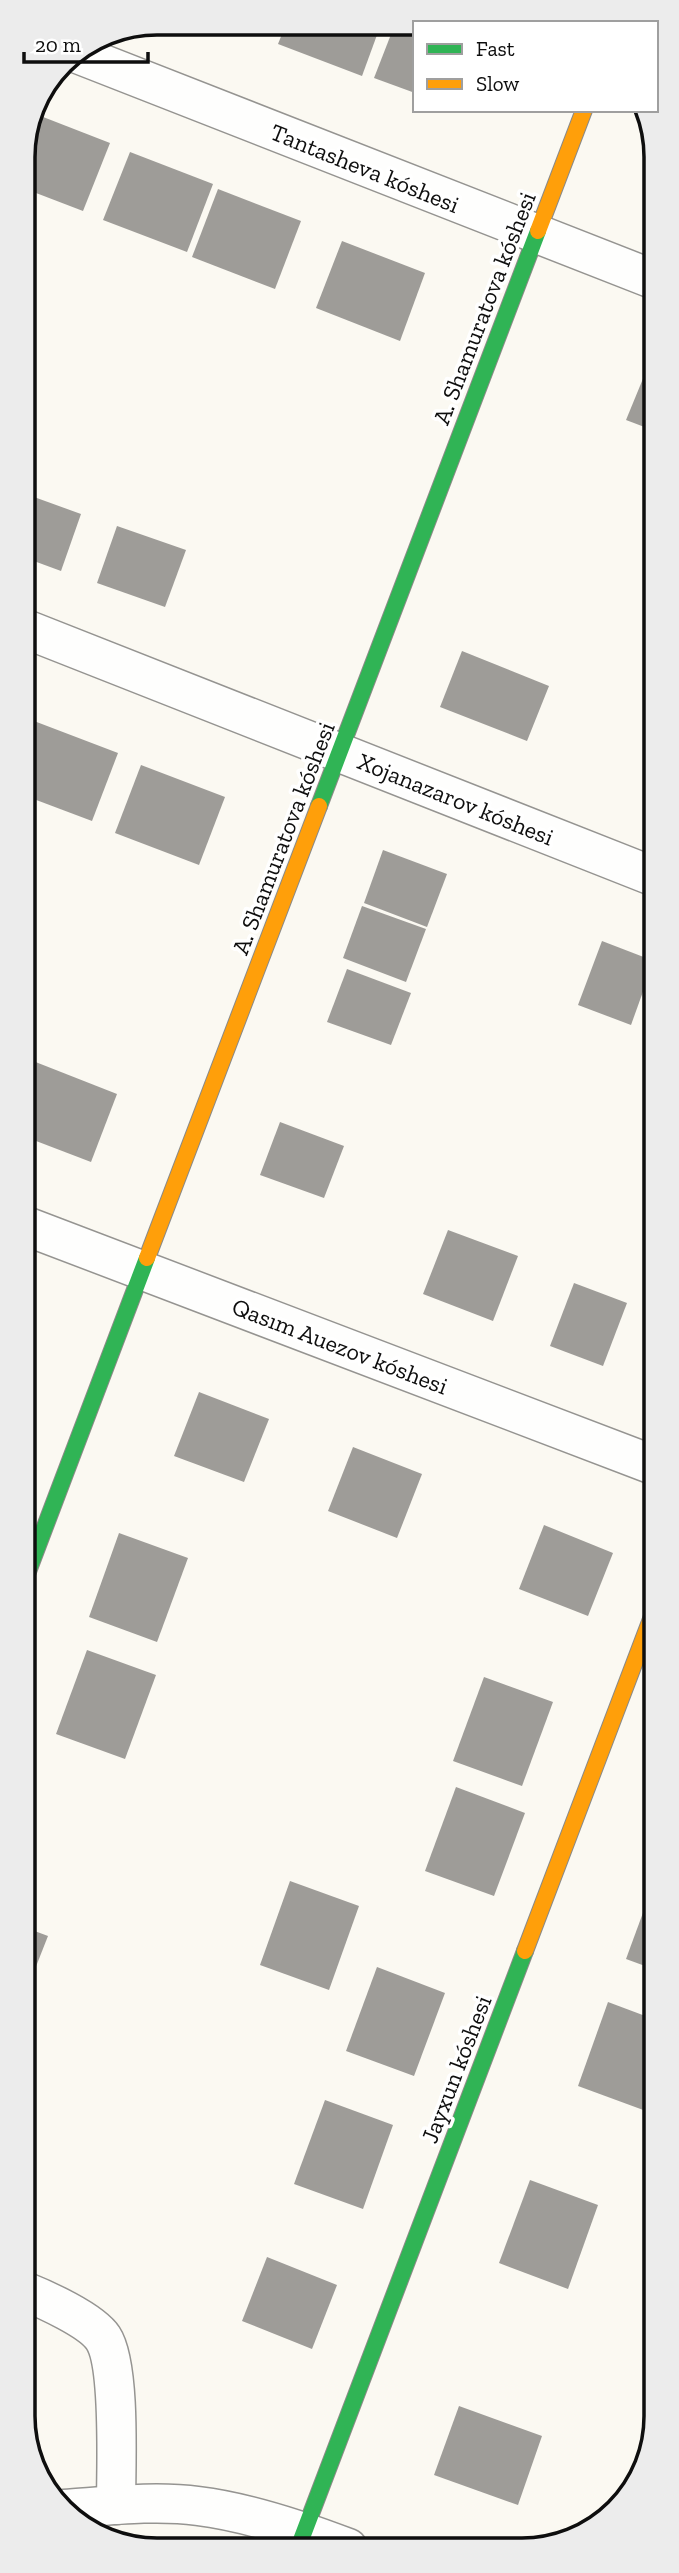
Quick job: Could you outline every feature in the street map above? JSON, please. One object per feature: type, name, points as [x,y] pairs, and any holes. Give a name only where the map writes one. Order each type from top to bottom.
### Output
[{"type":"street","name":"Tantasheva kóshesi","points":[[87,58],[644,276]]},
{"type":"street","name":"A. Shamuratova kóshesi","points":[[35,1553],[583,112]]},
{"type":"street","name":"Xojanazarov kóshesi","points":[[35,633],[644,873]]},
{"type":"street","name":"Qasım Auezov kóshesi","points":[[35,1230],[644,1461]]},
{"type":"street","name":"Jayxun kóshesi","points":[[303,2538],[644,1638]]},
{"type":"street","points":[[35,2295],[58,2304],[103,2338],[115,2386],[116,2505]]},
{"type":"street","points":[[76,2508],[116,2505],[198,2506],[296,2538]]},
{"type":"building","points":[[282,35],[377,35],[362,76],[278,44]]},
{"type":"building","points":[[391,35],[413,35],[413,92],[374,78]]},
{"type":"building","points":[[42,117],[110,143],[83,211],[35,193],[35,149]]},
{"type":"building","points":[[130,152],[213,184],[187,252],[103,220]]},
{"type":"building","points":[[218,189],[301,221],[275,289],[192,257]]},
{"type":"building","points":[[342,241],[425,273],[400,341],[316,308]]},
{"type":"building","points":[[644,376],[644,427],[626,420]]},
{"type":"building","points":[[35,497],[81,514],[61,571],[35,561]]},
{"type":"building","points":[[117,526],[186,550],[165,607],[97,583]]},
{"type":"building","points":[[462,651],[549,686],[527,741],[440,707]]},
{"type":"building","points":[[35,721],[118,753],[92,821],[35,800]]},
{"type":"building","points":[[141,765],[225,797],[199,865],[115,833]]},
{"type":"building","points":[[383,850],[447,874],[427,927],[364,903]]},
{"type":"building","points":[[362,906],[426,929],[406,982],[343,958]]},
{"type":"building","points":[[602,941],[644,957],[644,989],[631,1025],[578,1005]]},
{"type":"building","points":[[347,969],[411,993],[391,1045],[327,1022]]},
{"type":"building","points":[[35,1062],[117,1094],[91,1162],[35,1141]]},
{"type":"building","points":[[280,1122],[344,1146],[324,1198],[260,1175]]},
{"type":"building","points":[[448,1230],[518,1256],[493,1321],[423,1294]]},
{"type":"building","points":[[574,1283],[627,1303],[603,1366],[550,1346]]},
{"type":"building","points":[[199,1392],[269,1419],[244,1482],[174,1456]]},
{"type":"building","points":[[353,1447],[422,1474],[397,1538],[328,1511]]},
{"type":"building","points":[[544,1525],[613,1553],[588,1616],[519,1589]]},
{"type":"building","points":[[119,1533],[188,1558],[157,1642],[89,1617]]},
{"type":"building","points":[[87,1650],[156,1675],[125,1759],[56,1734]]},
{"type":"building","points":[[484,1677],[553,1702],[522,1786],[453,1761]]},
{"type":"building","points":[[456,1787],[525,1813],[494,1896],[425,1871]]},
{"type":"building","points":[[290,1881],[359,1906],[329,1990],[260,1965]]},
{"type":"building","points":[[644,1910],[644,1966],[626,1959]]},
{"type":"building","points":[[35,1931],[48,1936],[35,1969]]},
{"type":"building","points":[[377,1967],[445,1993],[414,2076],[346,2051]]},
{"type":"building","points":[[608,2002],[644,2016],[644,2110],[578,2086]]},
{"type":"building","points":[[325,2100],[393,2125],[363,2209],[294,2184]]},
{"type":"building","points":[[530,2180],[598,2205],[568,2289],[499,2263]]},
{"type":"building","points":[[267,2257],[337,2285],[312,2349],[242,2321]]},
{"type":"building","points":[[459,2406],[542,2436],[518,2505],[434,2475]]},
{"type":"traffic: fast","points":[[319,806],[538,231]]},
{"type":"traffic: fast","points":[[35,1553],[147,1258]]},
{"type":"traffic: fast","points":[[302,2538],[525,1951]]},
{"type":"traffic: slow","points":[[538,231],[583,112]]},
{"type":"traffic: slow","points":[[147,1258],[319,806]]},
{"type":"traffic: slow","points":[[525,1951],[644,1638]]}]
